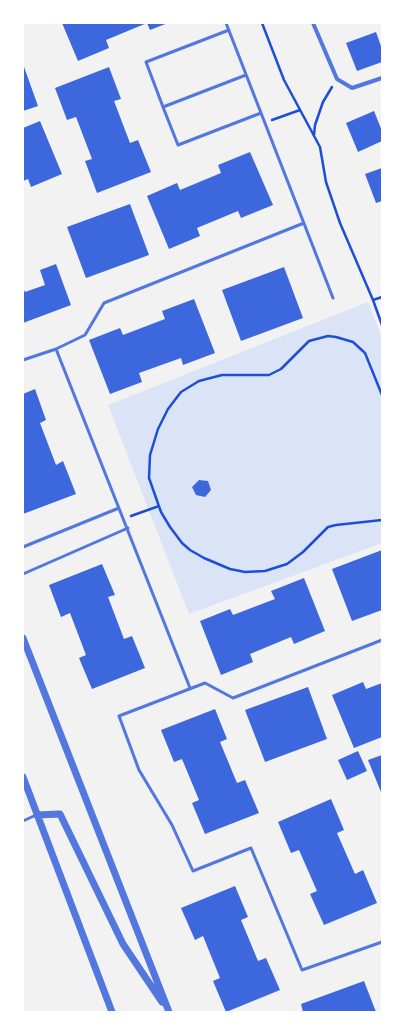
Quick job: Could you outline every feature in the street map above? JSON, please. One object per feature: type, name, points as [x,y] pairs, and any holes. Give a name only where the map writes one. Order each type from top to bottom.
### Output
[{"type":"street","points":[[313,23],[337,79],[352,88],[382,78]]},
{"type":"street","points":[[23,638],[168,1012]]},
{"type":"street","points":[[23,777],[112,1012]]},
{"type":"street","points":[[37,815],[60,814],[123,944],[168,1012]]},
{"type":"lane","points":[[226,23],[333,298]]},
{"type":"lane","points":[[229,30],[146,62],[178,145],[261,113]]},
{"type":"lane","points":[[163,106],[246,74]]},
{"type":"lane","points":[[23,360],[56,349],[85,335],[104,303],[304,223]]},
{"type":"lane","points":[[56,349],[190,688]]},
{"type":"lane","points":[[23,547],[119,508]]},
{"type":"lane","points":[[23,574],[128,528]]},
{"type":"lane","points":[[382,640],[232,698],[205,683],[119,716],[139,770],[172,825],[193,871],[251,848],[302,970],[382,942]]},
{"type":"lane","points":[[23,821],[37,815]]},
{"type":"path","points":[[262,23],[284,80],[320,147],[326,182],[340,224],[373,300],[382,325]]},
{"type":"path","points":[[314,136],[315,125],[323,102],[337,79]]},
{"type":"path","points":[[265,122],[300,110]]},
{"type":"path","points":[[373,300],[382,296]]},
{"type":"path","points":[[382,393],[369,361],[361,348],[354,342],[328,336],[309,341],[281,369],[269,375],[222,375],[199,381],[181,392],[162,421],[150,455],[149,478],[159,506],[170,528],[182,543],[190,550],[216,564],[245,572],[265,571],[287,564],[328,527],[382,520]]},
{"type":"path","points":[[123,518],[159,506]]},
{"type":"shaded area","points":[[368,302],[382,338],[382,543],[189,614],[108,405]]},
{"type":"building","points":[[62,23],[147,23],[106,40],[109,48],[78,61]]},
{"type":"building","points":[[147,23],[168,23],[150,30]]},
{"type":"building","points":[[376,32],[382,49],[382,62],[357,71],[346,43]]},
{"type":"building","points":[[23,64],[38,106],[23,111]]},
{"type":"building","points":[[109,67],[121,99],[114,101],[130,143],[138,140],[151,172],[97,193],[85,161],[92,159],[76,117],[67,120],[55,88]]},
{"type":"building","points":[[374,111],[382,131],[382,141],[358,152],[346,123]]},
{"type":"building","points":[[40,121],[62,174],[31,187],[28,179],[23,181],[23,128]]},
{"type":"building","points":[[250,152],[273,205],[241,218],[238,211],[197,228],[200,236],[169,249],[147,196],[177,183],[180,190],[221,173],[218,165]]},
{"type":"building","points":[[382,168],[382,201],[376,203],[365,174]]},
{"type":"building","points":[[130,204],[149,255],[86,278],[67,227]]},
{"type":"building","points":[[56,264],[71,305],[23,323],[23,288],[25,292],[45,285],[40,270]]},
{"type":"building","points":[[284,267],[303,318],[241,341],[222,290]]},
{"type":"building","points":[[194,299],[215,353],[183,365],[181,358],[139,373],[142,382],[110,394],[89,340],[120,328],[123,335],[165,319],[162,311]]},
{"type":"building","points":[[35,389],[46,420],[40,423],[56,465],[63,461],[76,494],[23,514],[23,394]]},
{"type":"building","points":[[199,480],[208,481],[211,490],[205,497],[196,495],[192,487]]},
{"type":"building","points":[[382,550],[382,610],[352,621],[332,569]]},
{"type":"building","points":[[102,564],[115,595],[108,597],[124,639],[132,636],[145,668],[92,689],[79,658],[86,655],[70,613],[61,617],[49,585]]},
{"type":"building","points":[[304,578],[325,631],[294,644],[291,637],[250,654],[253,662],[221,675],[200,621],[230,609],[233,615],[275,599],[271,591]]},
{"type":"building","points":[[363,682],[366,689],[382,683],[382,737],[354,748],[332,695]]},
{"type":"building","points":[[308,687],[327,739],[265,762],[245,710]]},
{"type":"building","points":[[215,709],[227,739],[220,742],[237,783],[245,780],[259,813],[205,834],[192,803],[199,800],[182,759],[174,762],[161,730]]},
{"type":"building","points":[[358,751],[367,771],[347,780],[338,760]]},
{"type":"building","points":[[382,755],[382,791],[381,792],[368,760]]},
{"type":"building","points":[[331,799],[344,830],[337,833],[355,874],[363,870],[377,903],[324,925],[310,894],[317,891],[299,850],[291,853],[278,822]]},
{"type":"building","points":[[235,886],[248,917],[241,920],[258,961],[266,958],[280,990],[226,1012],[213,981],[220,978],[203,936],[195,940],[181,908]]},
{"type":"building","points":[[364,981],[376,1012],[303,1012],[301,1004]]}]
